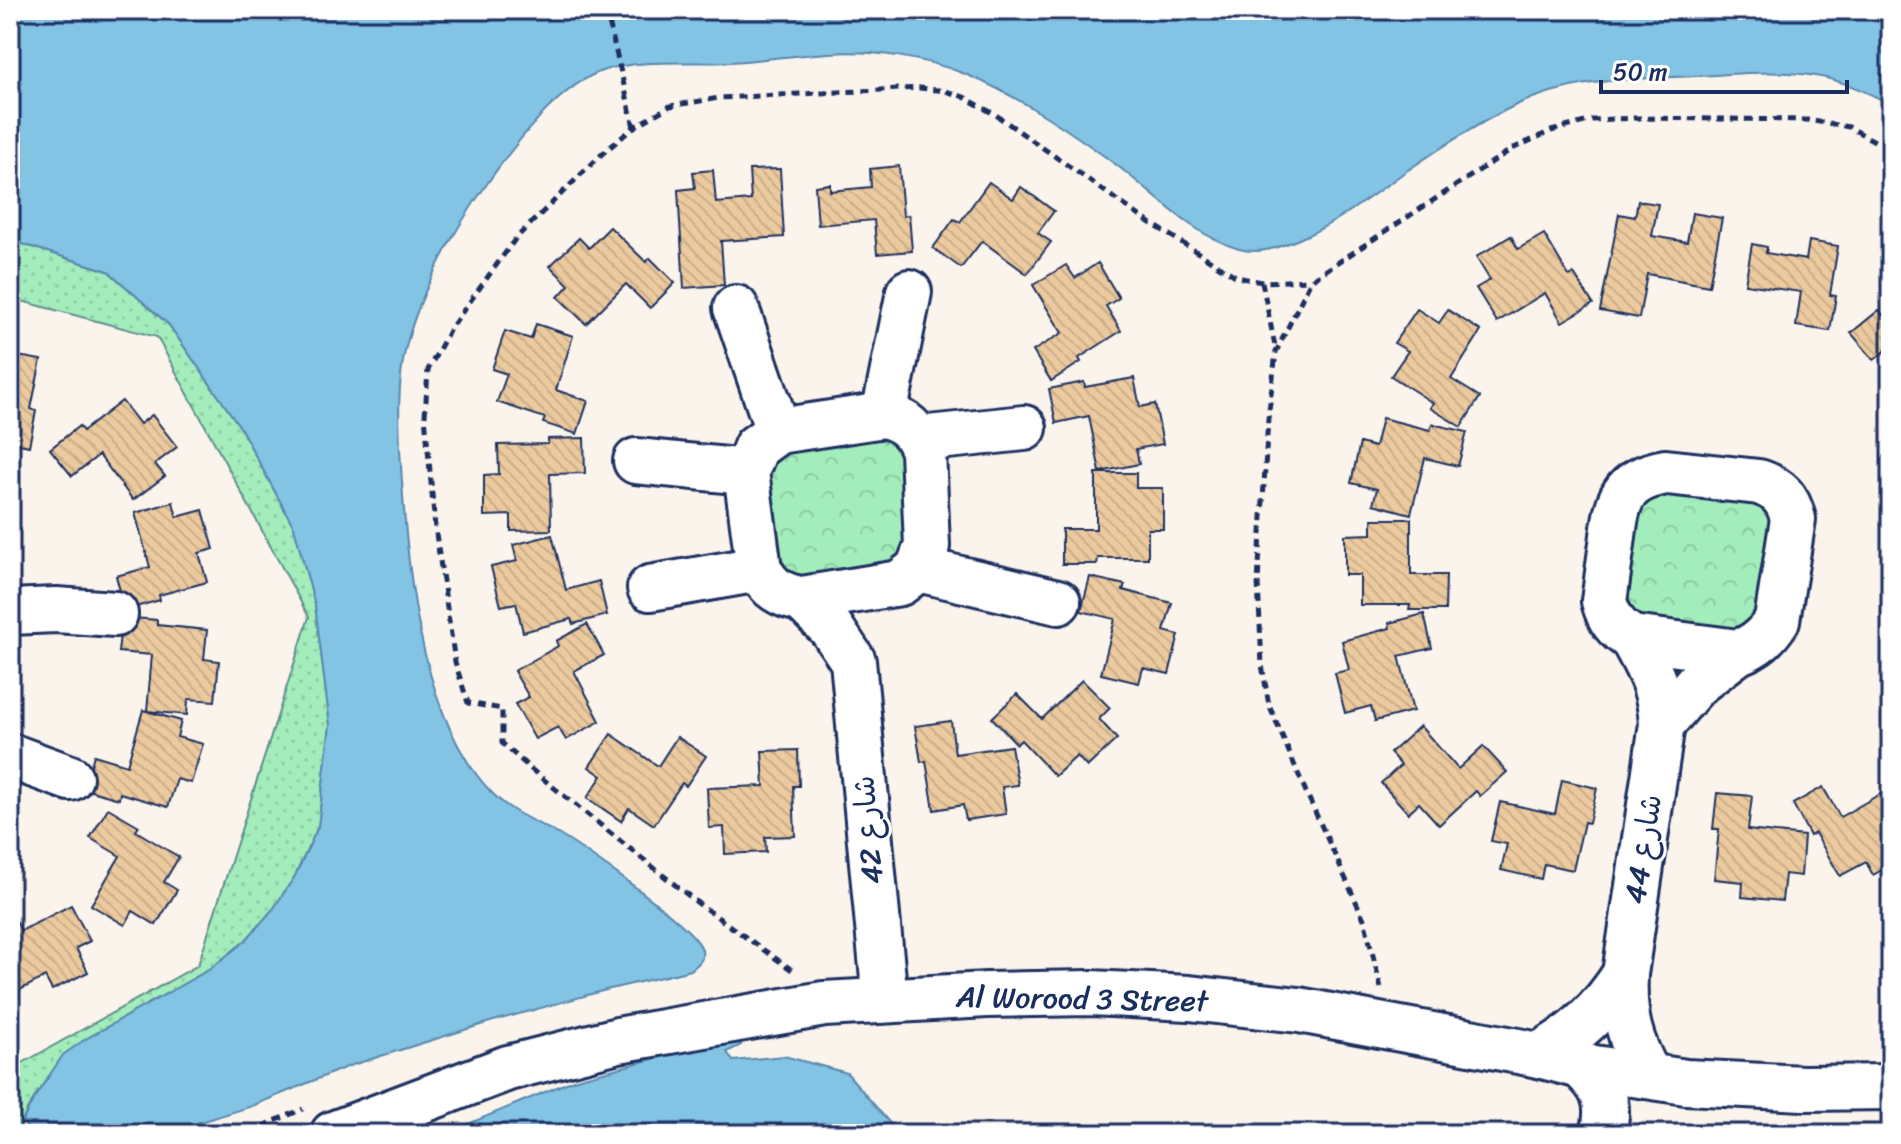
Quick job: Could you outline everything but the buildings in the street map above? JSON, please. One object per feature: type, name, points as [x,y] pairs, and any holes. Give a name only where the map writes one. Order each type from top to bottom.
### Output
[{"type":"street","points":[[884,415],[909,292]]},
{"type":"street","points":[[736,308],[778,431]]},
{"type":"street","points":[[650,588],[759,569],[746,472],[756,447],[778,431],[884,415],[905,422],[919,439],[1024,428]]},
{"type":"street","name":"شارع 42","points":[[853,661],[871,619],[909,576],[927,546],[923,451],[919,439]]},
{"type":"street","points":[[636,461],[746,472]]},
{"type":"street","name":"شارع 44","points":[[1649,1076],[1627,1027],[1624,1000],[1625,974],[1662,724],[1660,699],[1653,676],[1632,638],[1613,624],[1604,601],[1617,505],[1625,492],[1651,475],[1666,472],[1772,486],[1783,494],[1793,519],[1777,620],[1761,640],[1738,652],[1696,684],[1662,724]]},
{"type":"street","name":"شارع 42","points":[[759,569],[775,591],[802,599],[831,628],[853,661],[885,1000]]},
{"type":"street","points":[[802,599],[909,576],[1058,602]]},
{"type":"street","points":[[10,612],[56,610],[115,614]]},
{"type":"street","points":[[1632,638],[1738,652]]},
{"type":"street","points":[[10,756],[70,778]]},
{"type":"street","name":"شارع 44","points":[[1539,1055],[1566,1041],[1589,1022],[1625,974]]},
{"type":"street","name":"Al Worood 3 Street","points":[[333,1134],[508,1068],[618,1040],[824,1004],[1091,993],[1175,997],[1299,1010],[1539,1055],[1581,1066],[1686,1082],[1891,1087]]},
{"type":"street","points":[[1581,1066],[1599,1083],[1607,1107],[1603,1134]]},
{"type":"street","points":[[398,1134],[508,1068]]},
{"type":"path","points":[[606,10],[634,127]]},
{"type":"path","points":[[1276,352],[1311,280],[1512,149],[1551,131],[1592,120],[1635,118],[1807,120],[1849,127],[1891,150]]},
{"type":"path","points":[[1262,282],[1276,352],[1268,419],[1258,582],[1262,665],[1269,705],[1364,919],[1380,981],[1385,1026]]},
{"type":"green space","points":[[10,240],[108,271],[169,325],[240,427],[294,527],[315,605],[330,725],[318,827],[295,876],[274,908],[245,941],[210,969],[84,1040],[47,1078],[27,1110],[17,1134],[10,1134],[10,1070],[198,965],[309,617],[157,337],[10,298]]},
{"type":"green space","points":[[881,431],[902,444],[914,543],[904,568],[798,583],[773,558],[767,457],[775,447]]},
{"type":"green space","points":[[1749,493],[1768,508],[1771,520],[1762,616],[1745,633],[1646,627],[1623,612],[1635,495]]},
{"type":"water","points":[[10,10],[1891,10],[1891,104],[1839,82],[1790,73],[1625,79],[1556,90],[1512,107],[1471,129],[1313,233],[1284,245],[1254,251],[1221,243],[1189,224],[1098,151],[1024,103],[965,74],[933,64],[881,54],[847,52],[730,62],[634,64],[588,77],[555,102],[525,133],[475,201],[437,267],[408,338],[399,405],[406,536],[412,583],[431,678],[447,722],[467,761],[493,794],[508,806],[612,870],[681,924],[702,950],[701,960],[691,970],[490,1022],[349,1066],[252,1106],[197,1123],[108,1133],[37,1132],[26,1127],[23,1120],[63,1055],[210,969],[245,941],[274,908],[295,876],[318,827],[330,725],[315,605],[294,527],[240,427],[169,325],[108,271],[10,240]]},
{"type":"water","points":[[734,1038],[741,1045],[727,1052],[733,1061],[784,1056],[847,1073],[899,1134],[444,1134],[576,1079]]}]
